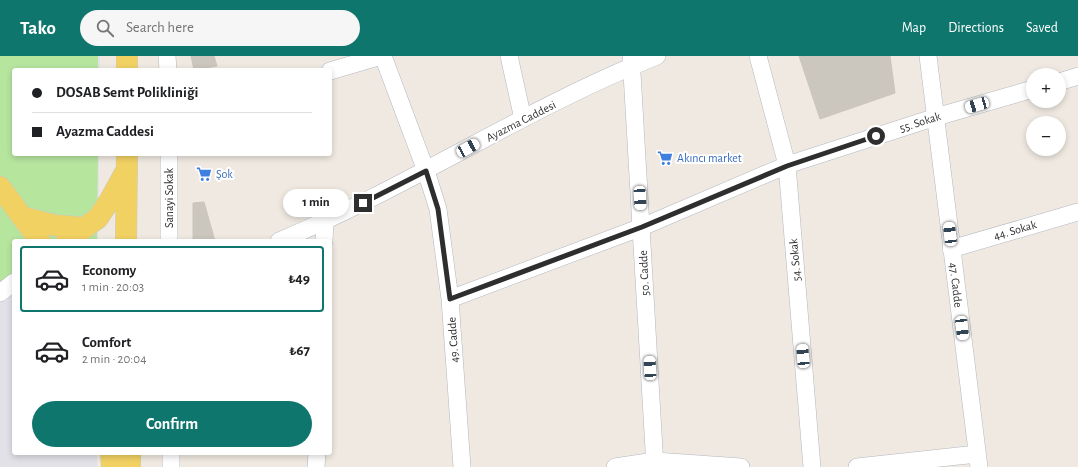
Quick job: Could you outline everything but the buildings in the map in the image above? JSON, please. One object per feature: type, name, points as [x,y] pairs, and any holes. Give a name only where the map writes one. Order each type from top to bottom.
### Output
[{"type":"main road","points":[[127,56],[127,68]]},
{"type":"main road","points":[[69,239],[98,218],[110,200],[127,162]]},
{"type":"main road","points":[[126,239],[127,162]]},
{"type":"main road","points":[[0,187],[38,239]]},
{"type":"main road","points":[[22,217],[53,225],[86,228]]},
{"type":"main road","points":[[111,455],[112,467]]},
{"type":"main road","points":[[130,455],[130,467]]},
{"type":"street","points":[[168,56],[168,68]]},
{"type":"street","points":[[332,70],[382,56]]},
{"type":"street","name":"49. Cadde","points":[[382,56],[426,171],[438,209],[450,299],[462,467]]},
{"type":"street","points":[[510,56],[523,119]]},
{"type":"street","name":"Ayazma Caddesi","points":[[284,239],[325,222],[426,171],[632,61],[657,56]]},
{"type":"street","name":"54. Sokak","points":[[758,56],[787,166],[812,467]]},
{"type":"street","name":"47. Cadde","points":[[928,56],[978,461]]},
{"type":"street","name":"50. Cadde","points":[[632,61],[655,464]]},
{"type":"street","points":[[1066,80],[1078,76]]},
{"type":"street","name":"55. Sokak","points":[[450,299],[642,227],[787,166],[936,117],[1026,91]]},
{"type":"street","name":"Sanayi Sokak","points":[[169,156],[169,239]]},
{"type":"street","name":"44. Sokak","points":[[952,249],[1078,212]]},
{"type":"street","points":[[324,239],[325,222]]},
{"type":"street","points":[[0,294],[12,284]]},
{"type":"street","points":[[0,294],[12,294]]},
{"type":"street","points":[[171,455],[171,467]]},
{"type":"street","points":[[316,467],[317,455]]},
{"type":"street","points":[[857,467],[978,461]]},
{"type":"street","points":[[615,467],[655,464],[741,467]]},
{"type":"shaded area","points":[[0,56],[100,56],[100,68],[12,68],[12,156],[99,156],[98,239],[12,239],[12,455],[97,455],[97,467],[0,467]]},
{"type":"green space","points":[[0,56],[98,56],[98,68],[12,68],[12,156],[98,156],[97,239],[12,239],[12,293],[0,290]]},
{"type":"place","name":"Akıncı market","points":[[665,158]]},
{"type":"place","name":"Şok","points":[[204,174]]},
{"type":"route","points":[[363,203],[426,171],[438,209],[450,299],[642,227],[787,166],[876,136]]}]
